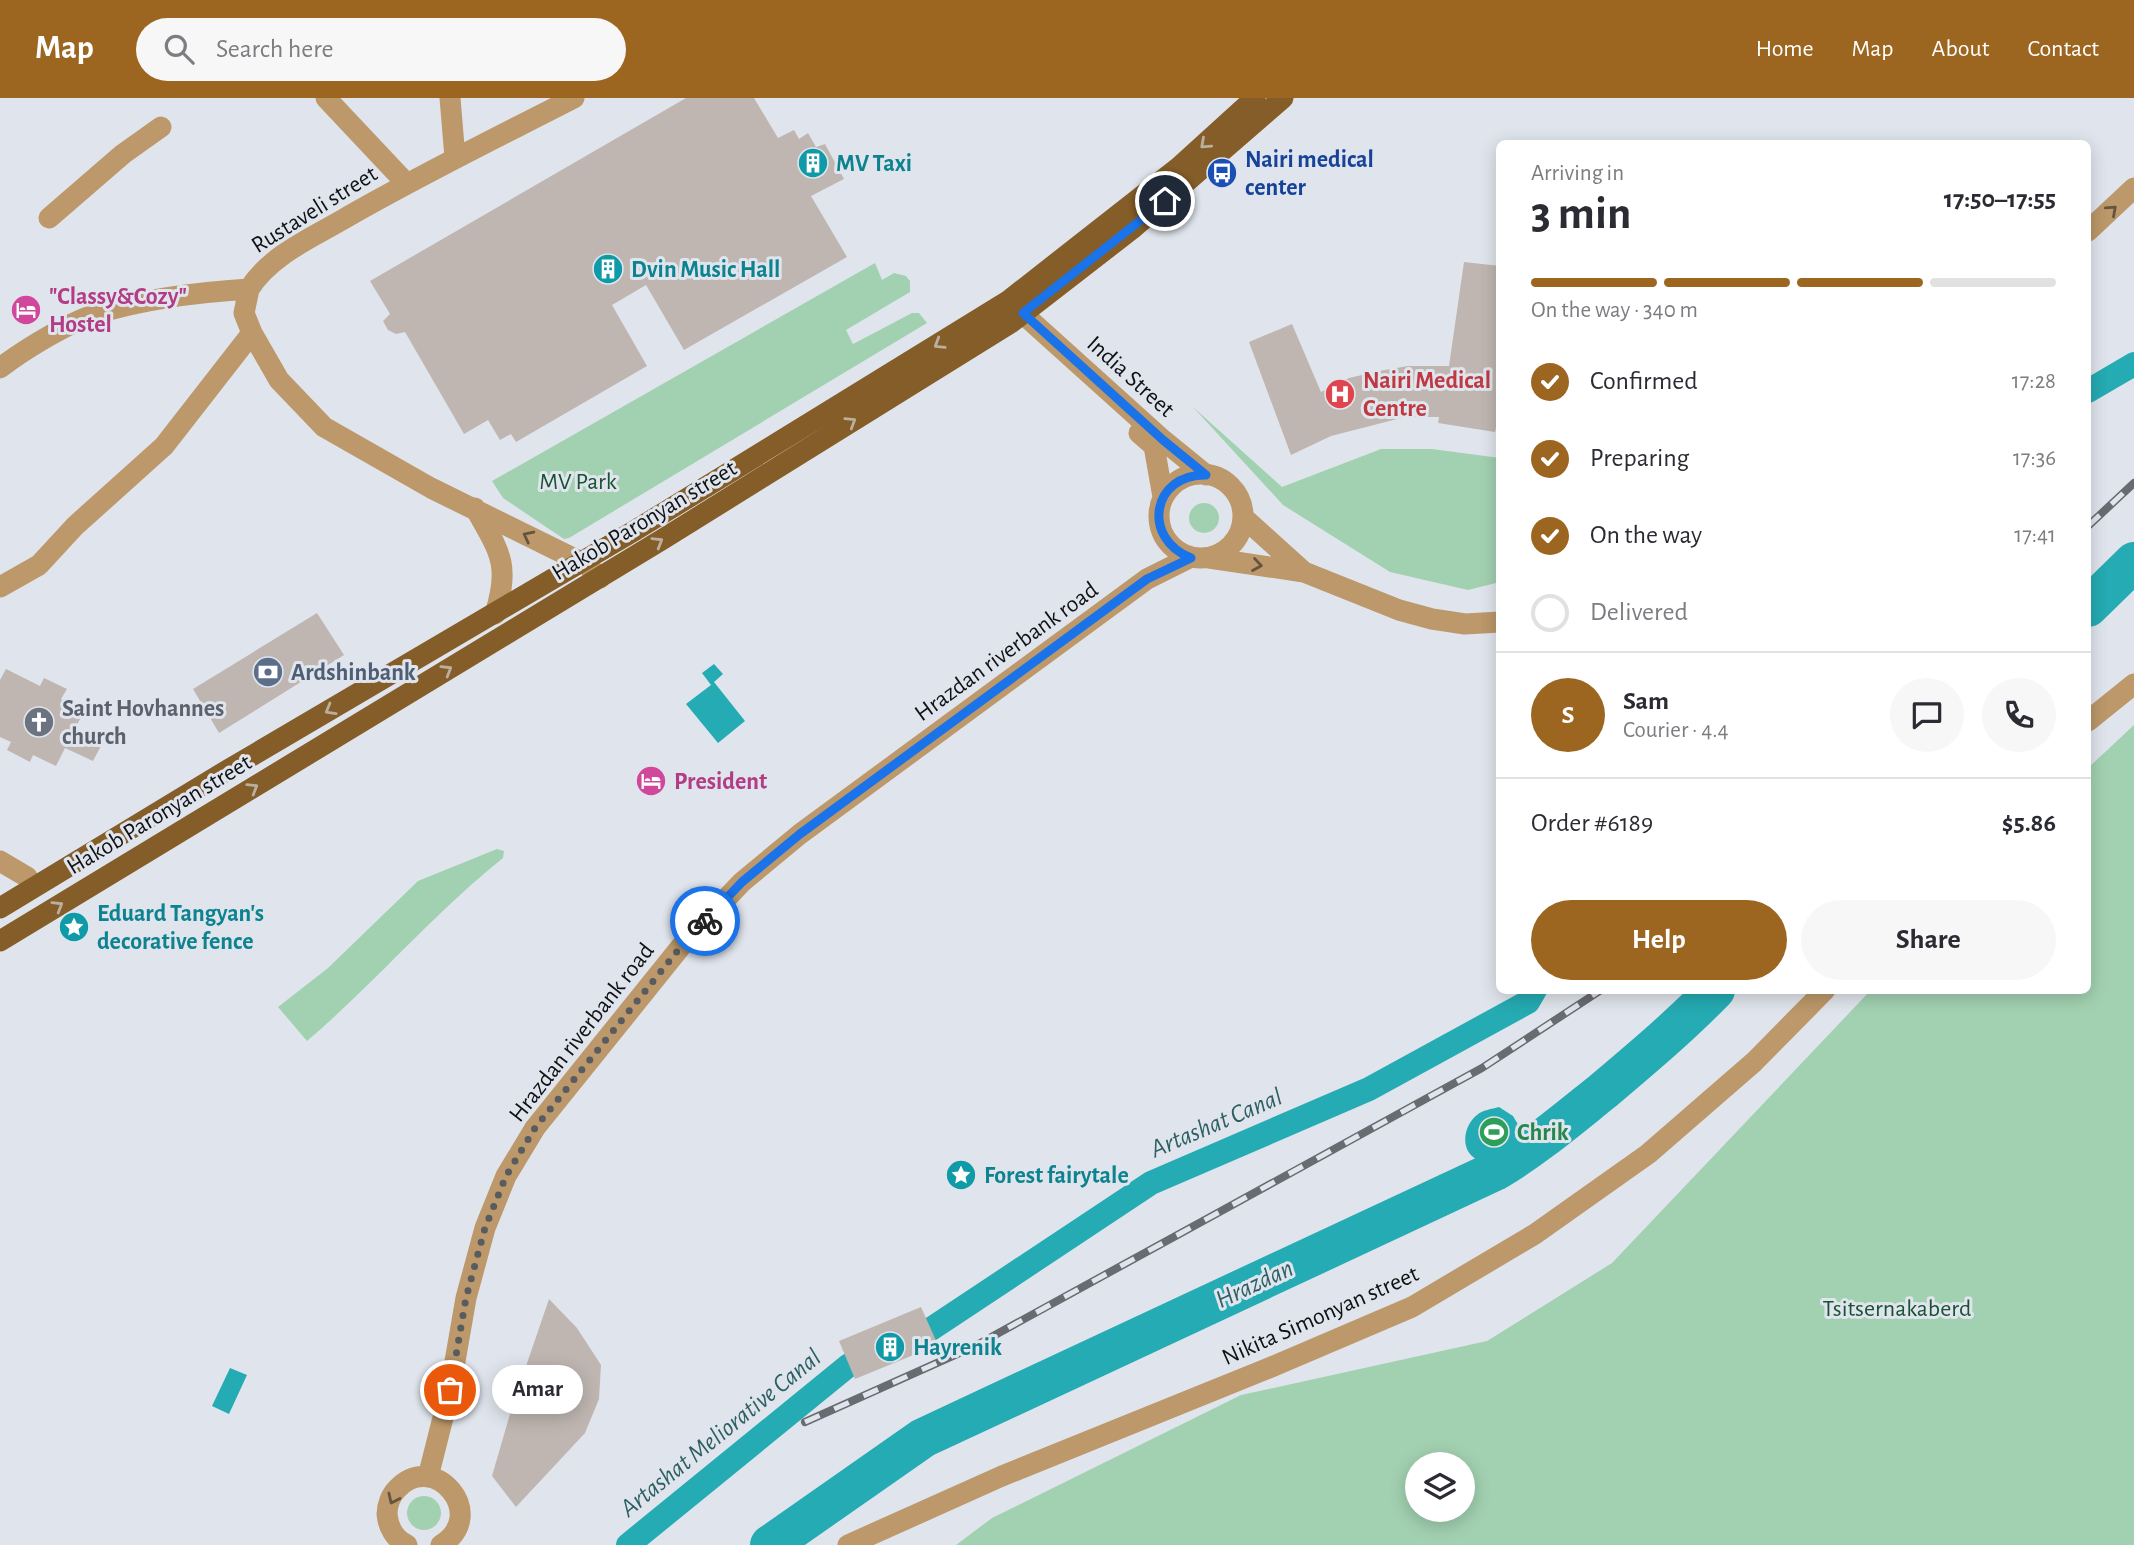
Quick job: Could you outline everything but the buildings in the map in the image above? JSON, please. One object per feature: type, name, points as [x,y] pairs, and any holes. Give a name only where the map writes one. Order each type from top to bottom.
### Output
[{"type":"main road","name":"Hakob Paronyan street","points":[[0,908],[802,430],[1010,311],[1179,167],[1255,98]]},
{"type":"main road","name":"Hakob Paronyan street","points":[[0,941],[600,578],[1010,311],[1151,214],[1283,98]]},
{"type":"street","points":[[326,98],[406,183]]},
{"type":"street","points":[[450,98],[455,158]]},
{"type":"street","name":"Rustaveli street","points":[[0,368],[21,352],[98,313],[202,292],[248,289],[259,272],[272,262],[406,183],[574,98]]},
{"type":"street","points":[[50,218],[123,154],[161,127]]},
{"type":"street","points":[[2091,228],[2134,188]]},
{"type":"street","points":[[248,289],[244,313],[252,333],[279,380],[324,427],[431,488],[582,563],[600,578]]},
{"type":"street","name":"India Street","points":[[1010,311],[1206,475]]},
{"type":"street","name":"India Street","points":[[1010,311],[1154,446],[1163,497]]},
{"type":"street","points":[[0,587],[39,565],[75,526],[164,446],[252,333]]},
{"type":"street","points":[[1200,558],[1227,550],[1242,527],[1243,517],[1242,507],[1233,489],[1216,477],[1206,475],[1186,477],[1169,488],[1163,497],[1158,520],[1164,538],[1181,554],[1200,558],[1304,572],[1399,610],[1432,619],[1465,624],[1496,622]]},
{"type":"street","points":[[475,508],[501,553],[502,590],[495,614]]},
{"type":"street","points":[[1243,517],[1304,572]]},
{"type":"street","points":[[1147,579],[1164,538]]},
{"type":"street","name":"Hrazdan riverbank road","points":[[428,1477],[450,1390],[466,1298],[485,1228],[506,1176],[535,1128],[683,944],[742,882],[800,834],[1147,579],[1200,558]]},
{"type":"street","points":[[2091,720],[2134,684]]},
{"type":"street","points":[[0,861],[27,877],[34,887]]},
{"type":"street","name":"Nikita Simonyan street","points":[[848,1545],[1002,1476],[1412,1307],[1535,1234],[1648,1154],[1754,1062],[1821,994]]},
{"type":"street","points":[[399,1541],[387,1513],[393,1493],[407,1481],[428,1477],[446,1484],[460,1506],[458,1526],[453,1535],[441,1545]]},
{"type":"green space","name":"MV Park","points":[[875,263],[882,280],[894,273],[906,276],[910,281],[910,292],[846,330],[853,344],[912,313],[919,313],[927,323],[569,538],[564,539],[503,498],[492,481]]},
{"type":"green space","points":[[1193,407],[1282,487],[1381,449],[1432,449],[1496,457],[1496,583],[1468,590],[1390,572],[1283,505]]},
{"type":"green space","points":[[1204,503],[1215,507],[1219,518],[1215,529],[1204,533],[1193,529],[1189,518],[1193,507]]},
{"type":"green space","name":"Tsitsernakaberd","points":[[2134,725],[2134,1545],[956,1545],[992,1518],[1241,1395],[1487,1341],[1612,1263],[1867,994],[2091,994],[2091,765]]},
{"type":"green space","points":[[497,849],[504,851],[503,858],[452,902],[307,1041],[278,1007],[328,968],[418,881]]},
{"type":"green space","points":[[424,1496],[436,1501],[441,1513],[436,1525],[424,1530],[412,1525],[407,1513],[412,1501]]},
{"type":"water","points":[[714,664],[723,674],[714,682],[745,721],[718,743],[686,704],[711,685],[702,673]]},
{"type":"water","name":"Chrik","points":[[1499,1107],[1513,1116],[1526,1138],[1493,1163],[1478,1160],[1467,1150],[1466,1131],[1479,1113]]},
{"type":"water","points":[[230,1368],[247,1375],[229,1414],[212,1406]]},
{"type":"waterway","name":"Artashat Canal","points":[[2091,389],[2134,364]]},
{"type":"waterway","name":"Hrazdan","points":[[2091,604],[2134,562]]},
{"type":"waterway","name":"Artashat Canal","points":[[931,1329],[1151,1183],[1369,1089],[1528,1002],[1533,994]]},
{"type":"waterway","name":"Hrazdan","points":[[770,1545],[923,1438],[1495,1171],[1537,1143],[1603,1091],[1674,1030],[1711,994]]},
{"type":"waterway","name":"Artashat Meliorative Canal","points":[[628,1545],[849,1365]]},
{"type":"railway","points":[[2091,523],[2134,483]]},
{"type":"railway","points":[[805,1422],[975,1346],[1482,1068],[1595,994]]},
{"type":"way so far","points":[[450,1390],[466,1298],[485,1228],[506,1176],[535,1128],[683,944],[705,921]]},
{"type":"place","name":"MV Taxi","points":[[813,163]]},
{"type":"place","name":"Nairi medical center","points":[[1222,173]]},
{"type":"place","name":"Dvin Music Hall","points":[[608,269]]},
{"type":"place","name":"\"Classy&Cozy\" Hostel","points":[[26,310]]},
{"type":"place","name":"Nairi Medical Centre","points":[[1340,394]]},
{"type":"place","name":"Ardshinbank","points":[[268,672]]},
{"type":"place","name":"Saint Hovhannes church","points":[[39,722]]},
{"type":"place","name":"President","points":[[651,781]]},
{"type":"place","name":"Eduard Tangyan's decorative fence","points":[[74,927]]},
{"type":"place","name":"Chrik","points":[[1494,1132]]},
{"type":"place","name":"Forest fairytale","points":[[961,1175]]},
{"type":"place","name":"Hayrenik","points":[[890,1347]]},
{"type":"place","name":"Amar","points":[[450,1390]]},
{"type":"route","points":[[705,921],[742,882],[800,834],[1147,579],[1191,558],[1171,547],[1164,538],[1158,520],[1159,508],[1169,488],[1177,482],[1196,474],[1206,475],[1163,440],[1023,313],[1165,201]]}]
